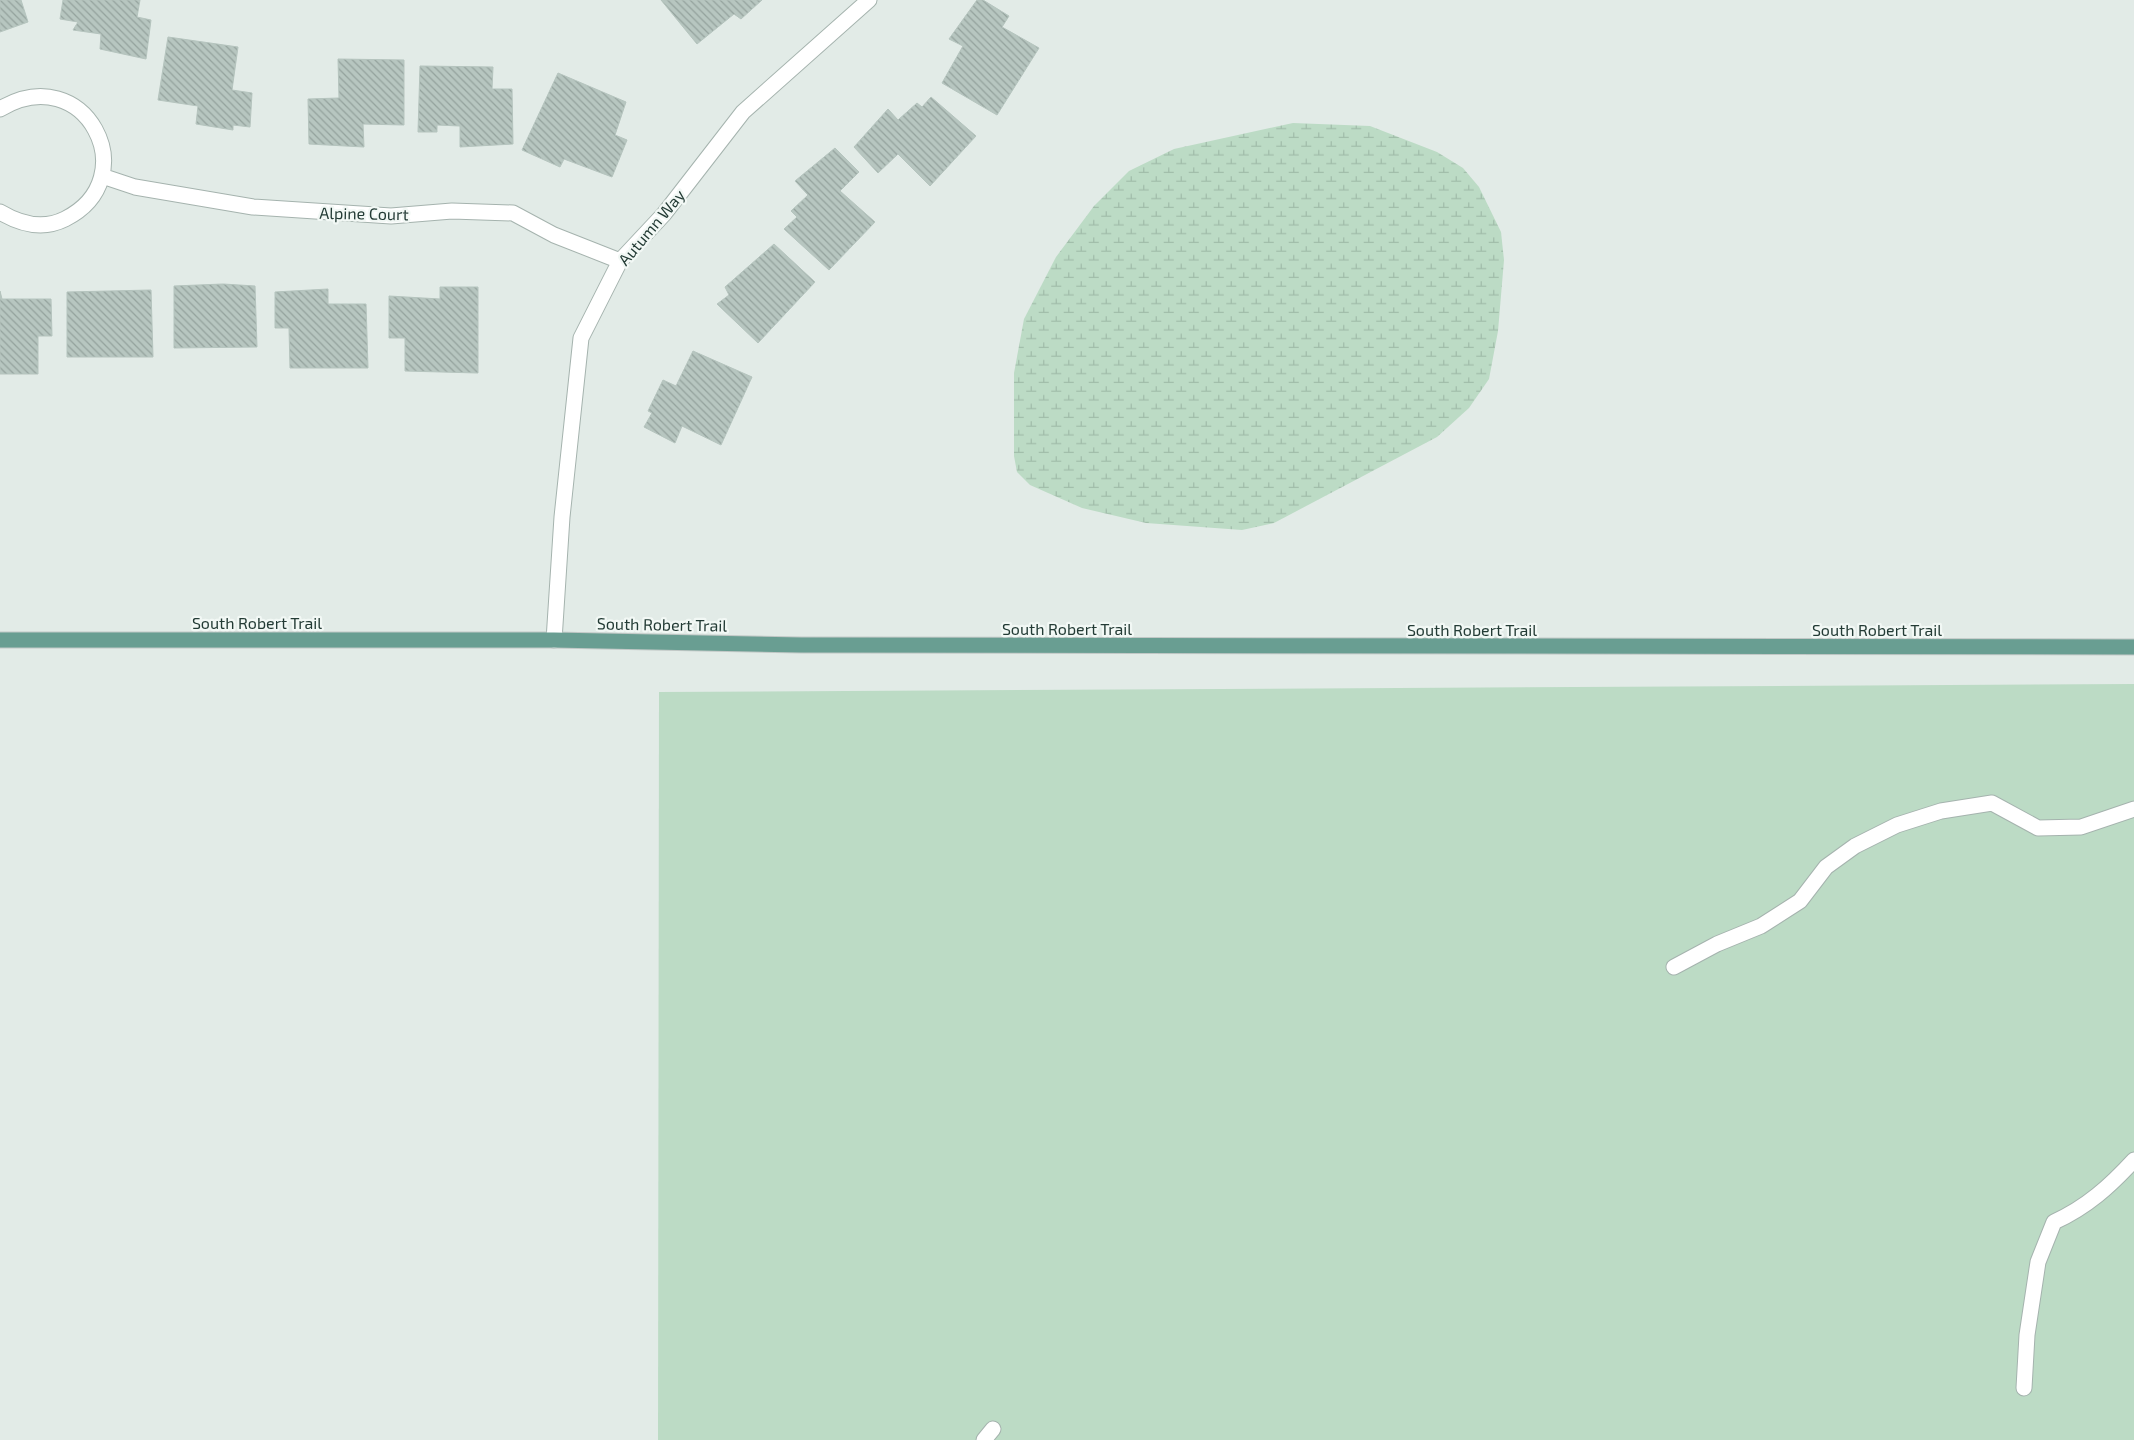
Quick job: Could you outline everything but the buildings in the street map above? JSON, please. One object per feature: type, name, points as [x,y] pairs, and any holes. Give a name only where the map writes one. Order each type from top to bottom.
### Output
[{"type":"main road","name":"South Robert Trail","points":[[0,640],[554,640],[801,645],[2134,647]]},
{"type":"street","name":"Autumn Way","points":[[554,640],[562,518],[581,338],[620,261],[664,214],[744,112],[869,0]]},
{"type":"street","points":[[0,109],[15,100],[35,96],[55,98],[74,105],[89,119],[99,136],[104,156],[102,176],[93,196],[77,213],[58,222],[36,226],[14,220],[0,212]]},
{"type":"street","name":"Alpine Court","points":[[102,176],[135,187],[253,207],[391,216],[452,211],[514,213],[554,235],[620,261]]},
{"type":"street","points":[[1674,966],[1717,944],[1761,926],[1800,901],[1826,867],[1855,846],[1897,825],[1941,811],[1992,803],[2038,828],[2080,826],[2134,810]]},
{"type":"street","points":[[2024,1388],[2027,1335],[2038,1262],[2054,1222],[2077,1211],[2114,1181],[2134,1160]]},
{"type":"green space","points":[[1293,123],[1370,126],[1437,152],[1463,168],[1479,187],[1501,232],[1504,260],[1498,331],[1489,379],[1469,408],[1437,437],[1274,523],[1242,530],[1146,523],[1082,508],[1030,485],[1017,472],[1014,456],[1014,373],[1024,319],[1056,257],[1094,206],[1129,171],[1174,149]]},
{"type":"green space","points":[[2134,684],[2134,1440],[658,1440],[659,692]]}]
